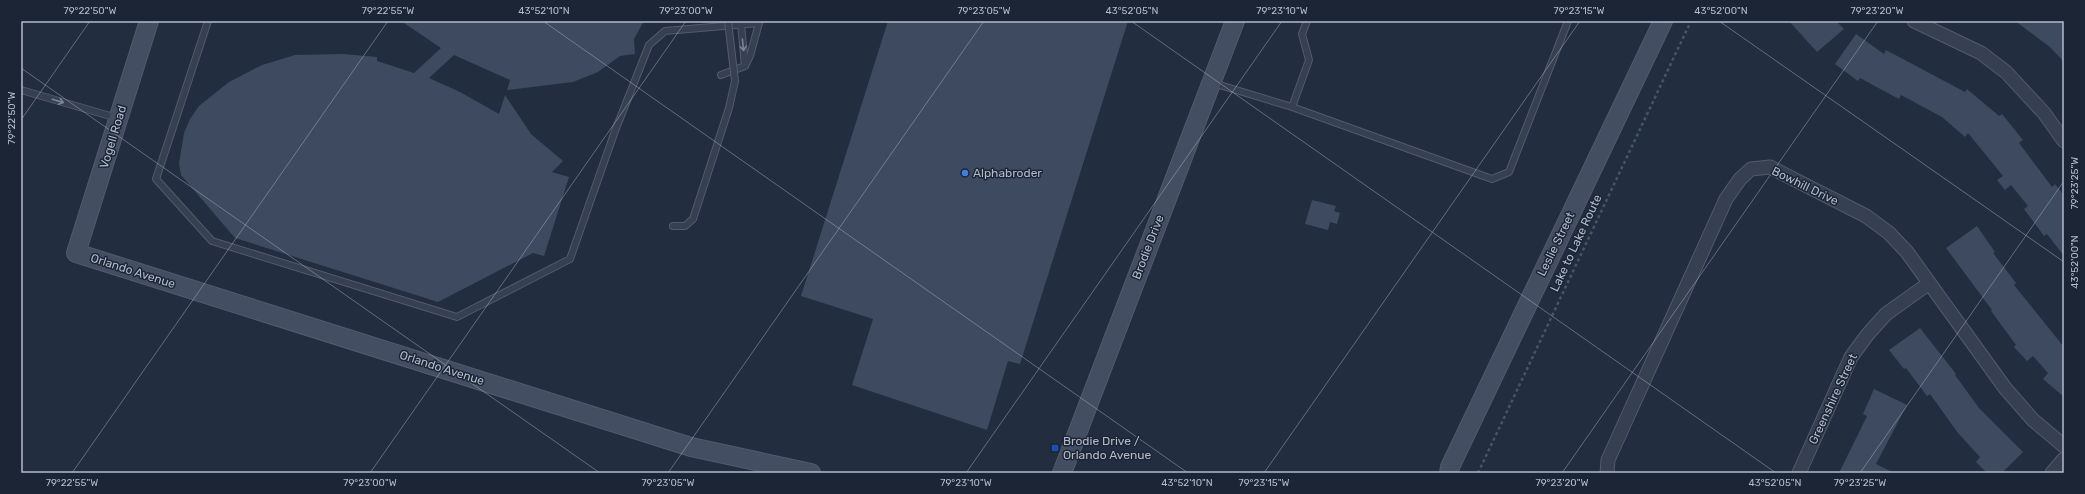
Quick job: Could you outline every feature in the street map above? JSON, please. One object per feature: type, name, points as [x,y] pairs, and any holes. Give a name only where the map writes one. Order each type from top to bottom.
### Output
[{"type":"street","name":"Vogell Road","points":[[76,253],[149,21]]},
{"type":"street","name":"Brodie Drive","points":[[1062,473],[1235,21]]},
{"type":"street","name":"Leslie Street","points":[[1447,471],[1663,21]]},
{"type":"street","points":[[1914,21],[1981,53],[2006,72],[2044,112],[2064,141]]},
{"type":"street","name":"Bowhill Drive","points":[[1607,473],[1608,460],[1726,199],[1740,179],[1751,169],[1770,167],[1866,216],[1889,233],[1907,252],[1928,284],[2005,388],[2033,420],[2064,446]]},
{"type":"street","name":"Orlando Avenue","points":[[76,253],[691,447],[811,473]]},
{"type":"street","name":"Greenshire Street","points":[[1799,473],[1851,358],[1868,334],[1886,314],[1928,284]]},
{"type":"street","points":[[2052,473],[2064,459]]},
{"type":"lane","points":[[208,21],[156,179],[212,241],[457,317],[570,259],[615,131],[649,45],[665,31],[759,22],[750,56],[745,66],[721,75]]},
{"type":"lane","points":[[673,226],[685,226],[693,219],[729,108],[735,81],[728,21]]},
{"type":"lane","points":[[1292,107],[1309,60],[1302,34],[1307,21]]},
{"type":"lane","points":[[1211,82],[1292,107],[1492,179],[1509,172],[1568,21]]},
{"type":"lane","points":[[741,24],[745,66]]},
{"type":"lane","points":[[21,90],[119,118]]},
{"type":"path","name":"Lake to Lake Route","points":[[1478,473],[1691,21]]},
{"type":"building","points":[[401,21],[644,21],[634,39],[635,54],[620,56],[598,72],[573,82],[507,90],[510,80],[454,55],[429,78],[460,92],[499,114],[505,95],[531,134],[563,161],[552,172],[569,177],[544,256],[533,253],[438,302],[235,238],[181,175],[179,163],[184,133],[190,119],[199,106],[229,82],[262,65],[295,55],[343,54],[377,57],[377,61],[414,73],[441,48]]},
{"type":"building","points":[[888,21],[1128,21],[1020,364],[1008,361],[987,430],[852,385],[873,319],[801,296]]},
{"type":"building","points":[[1789,21],[1836,21],[1844,29],[1817,52]]},
{"type":"building","points":[[2015,21],[2064,21],[2064,62],[2050,47]]},
{"type":"building","points":[[1856,34],[1884,54],[1886,50],[1965,92],[1967,89],[1999,116],[2002,114],[2023,140],[2019,143],[2052,187],[2055,184],[2064,195],[2064,256],[2047,234],[2044,236],[2024,209],[2028,206],[2011,185],[2005,190],[1997,180],[2003,176],[1968,133],[1965,137],[1942,117],[1901,95],[1899,99],[1860,78],[1858,81],[1835,64]]},
{"type":"building","points":[[1312,200],[1336,206],[1334,211],[1340,213],[1337,224],[1330,222],[1328,230],[1305,224]]},
{"type":"building","points":[[1977,226],[1995,252],[1993,253],[2016,283],[2014,285],[2064,347],[2064,397],[2043,379],[2048,373],[2033,356],[2027,361],[2014,347],[2016,345],[1991,311],[1992,310],[1946,248]]},
{"type":"building","points":[[1920,328],[1956,374],[1955,375],[1979,408],[2023,452],[2002,473],[1987,473],[1976,462],[1980,457],[1958,433],[1930,394],[1927,396],[1906,368],[1904,369],[1889,350]]},
{"type":"building","points":[[1874,389],[1907,405],[1876,464],[1894,473],[1839,473],[1867,416],[1863,414]]},
{"type":"place","name":"Alphabroder","points":[[965,173]]},
{"type":"place","name":"Brodie Drive / Orlando Avenue","points":[[1055,448]]}]
